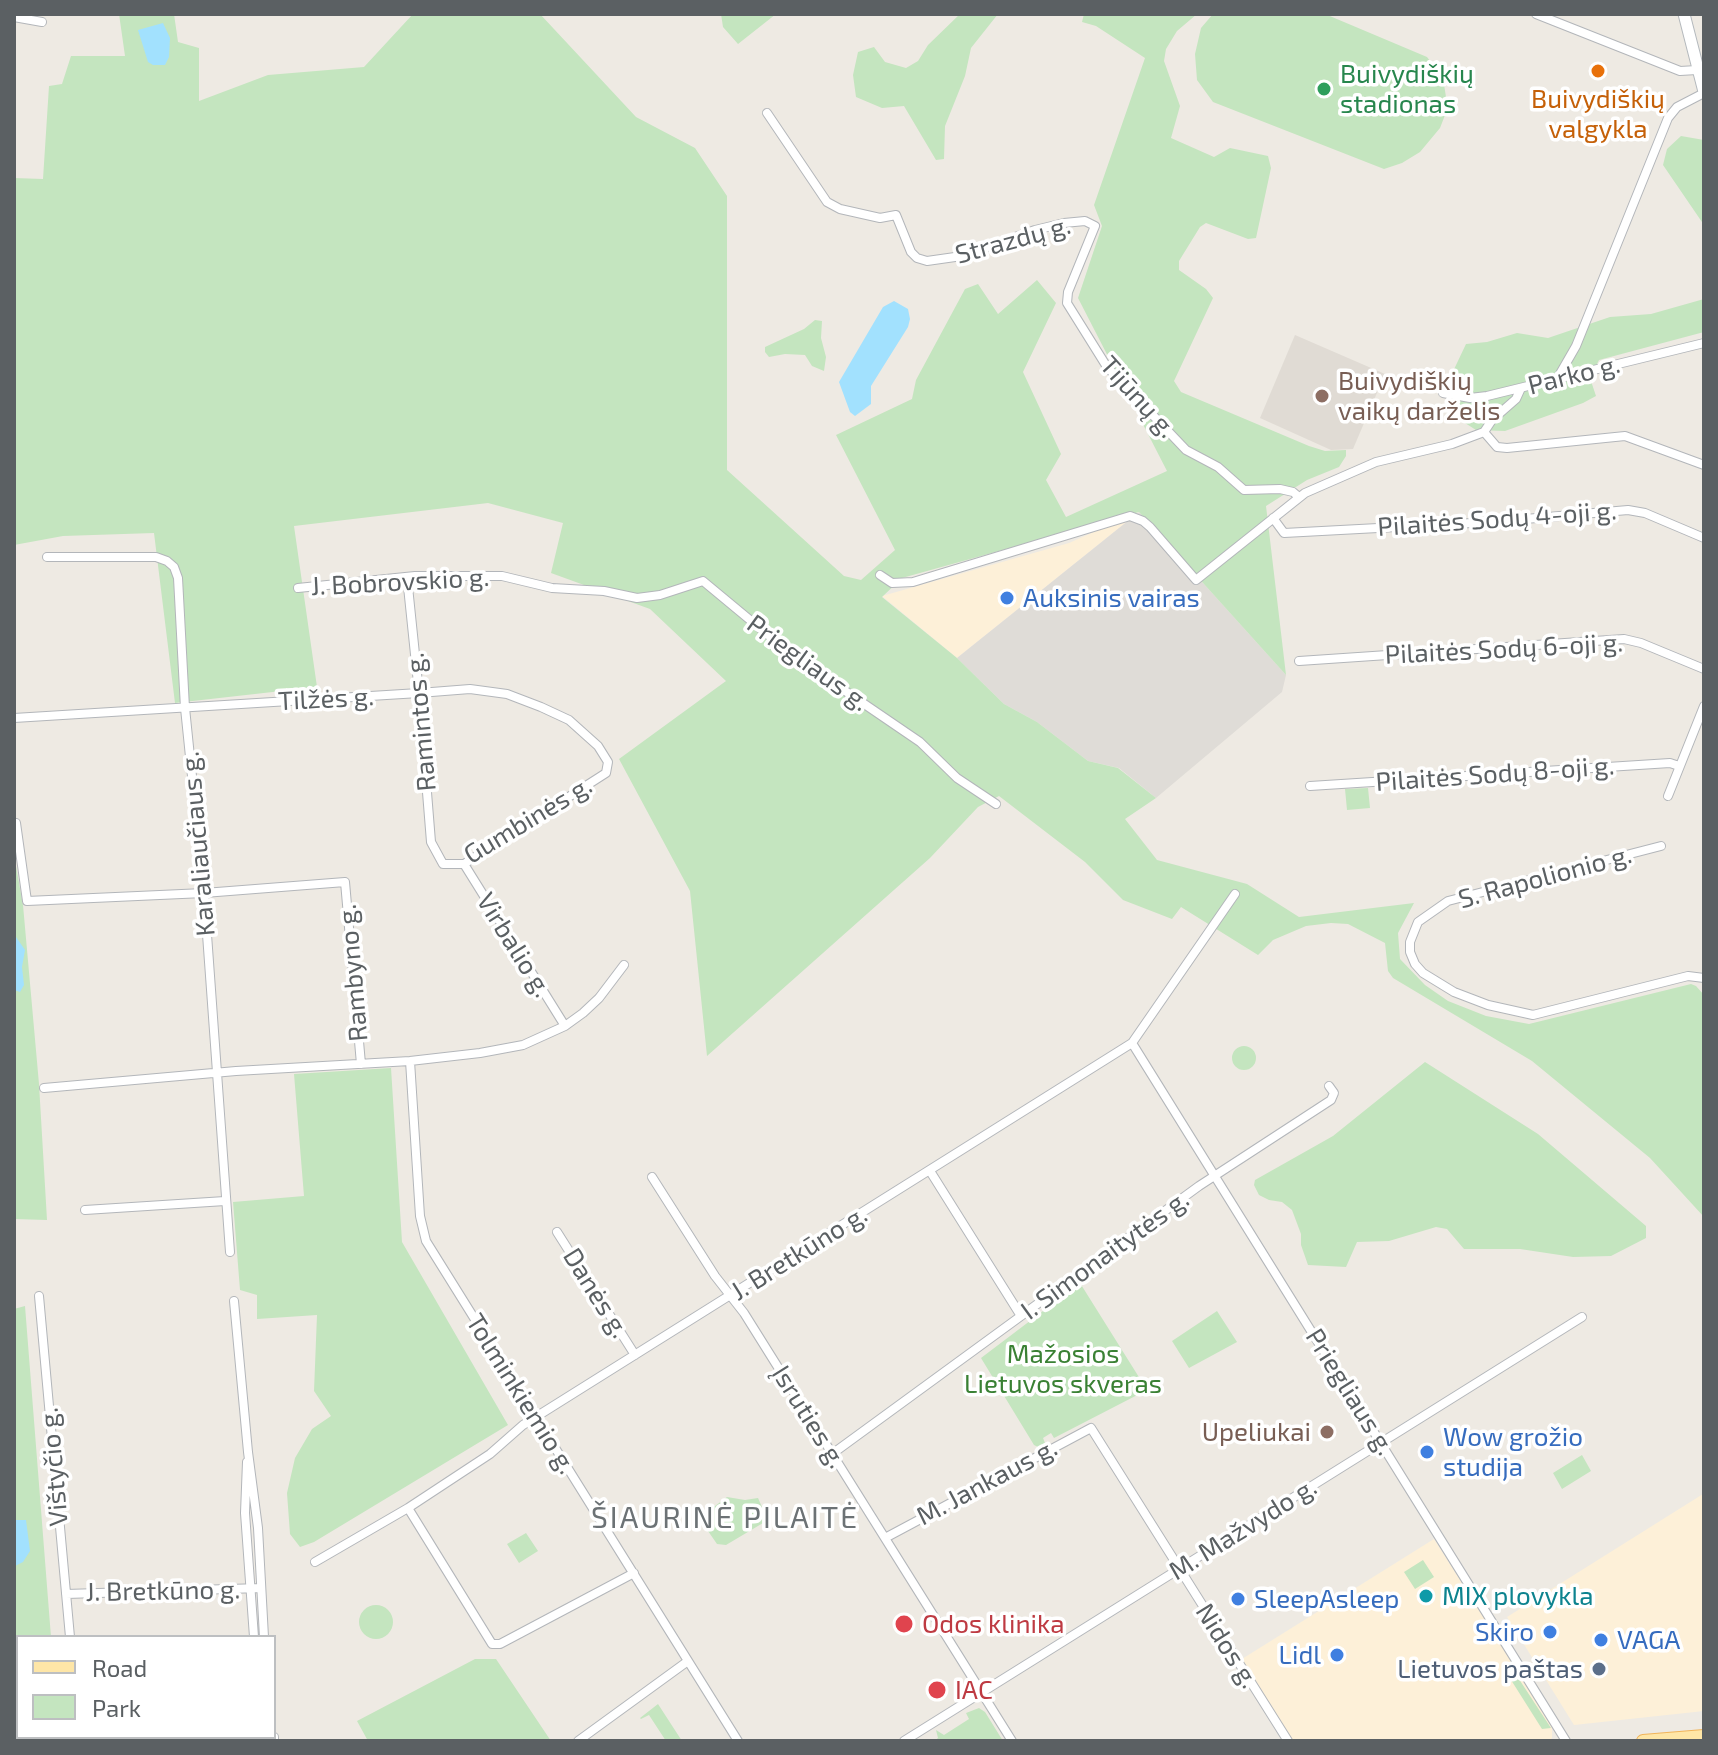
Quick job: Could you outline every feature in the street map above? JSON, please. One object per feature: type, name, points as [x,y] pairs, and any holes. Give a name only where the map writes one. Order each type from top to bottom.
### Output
[{"type":"main road","points":[[1684,14],[1704,92]]},
{"type":"main road","points":[[1643,1741],[1704,1736]]},
{"type":"street","points":[[1536,14],[1680,71],[1697,70]]},
{"type":"street","points":[[14,17],[42,22]]},
{"type":"street","points":[[1557,379],[1576,346],[1668,118],[1677,107],[1704,92]]},
{"type":"street","name":"Strazdų g.","points":[[767,113],[827,202],[840,209],[880,218],[896,215],[911,252],[917,258],[927,261],[962,256],[1064,223],[1085,221],[1095,226]]},
{"type":"street","name":"Tijūnų g.","points":[[1095,226],[1068,292],[1067,303],[1107,367],[1186,450],[1218,467],[1244,490],[1280,489],[1299,497]]},
{"type":"street","name":"Parko g.","points":[[1443,393],[1470,398],[1704,343]]},
{"type":"street","points":[[880,575],[892,583],[913,582],[1130,516],[1150,527],[1196,580],[1299,497],[1376,462],[1452,444],[1484,432],[1492,420],[1516,399],[1521,388]]},
{"type":"street","points":[[1484,432],[1497,447],[1507,448],[1625,436],[1704,465]]},
{"type":"street","name":"Pilaitės Sodų 4-oji g.","points":[[1273,518],[1284,533],[1491,522],[1628,510],[1645,513],[1704,538]]},
{"type":"street","name":"Karaliaučiaus g.","points":[[47,557],[156,557],[174,567],[178,578],[185,708],[204,893],[230,1252]]},
{"type":"street","name":"J. Bobrovskio g.","points":[[298,588],[407,577],[502,576],[552,588],[604,591]]},
{"type":"street","name":"Ramintos g.","points":[[407,577],[431,842],[443,864]]},
{"type":"street","name":"Priegliaus g.","points":[[604,591],[637,598],[660,595],[703,581],[791,654],[920,742],[957,778],[996,804]]},
{"type":"street","name":"Pilaitės Sodų 6-oji g.","points":[[1299,661],[1624,639],[1704,669]]},
{"type":"street","name":"Tilžės g.","points":[[14,718],[470,689],[507,694],[569,720],[598,746],[609,767]]},
{"type":"street","points":[[1668,796],[1704,706]]},
{"type":"street","name":"Pilaitės Sodų 8-oji g.","points":[[1310,786],[1611,766],[1670,763],[1679,766]]},
{"type":"street","name":"Gumbinės g.","points":[[443,864],[464,864],[606,773],[609,767]]},
{"type":"street","points":[[16,823],[27,901],[204,893]]},
{"type":"street","name":"S. Rapolionio g.","points":[[1661,846],[1448,901],[1418,922],[1410,942],[1410,952],[1423,973],[1454,992],[1488,1005],[1533,1015],[1688,976],[1704,978]]},
{"type":"street","name":"Virbalio g.","points":[[464,864],[565,1026]]},
{"type":"street","name":"Rambyno g.","points":[[204,893],[345,882],[361,1064]]},
{"type":"street","name":"J. Bretkūno g.","points":[[315,1562],[408,1508],[490,1454],[536,1417],[1132,1043],[1235,894]]},
{"type":"street","points":[[44,1088],[410,1061],[523,1045],[565,1026],[599,998],[624,965]]},
{"type":"street","name":"Priegliaus g.","points":[[1132,1043],[1566,1741]]},
{"type":"street","name":"Tolminkiemio g.","points":[[410,1061],[419,1205],[424,1236],[738,1741]]},
{"type":"street","name":"I. Simonaitytės g.","points":[[832,1454],[1215,1176],[1331,1100],[1334,1093],[1329,1086]]},
{"type":"street","points":[[930,1171],[1021,1316]]},
{"type":"street","name":"Įsruties g.","points":[[652,1177],[714,1275],[744,1313],[1012,1741]]},
{"type":"street","points":[[85,1210],[225,1201]]},
{"type":"street","name":"Danės g.","points":[[557,1232],[635,1355]]},
{"type":"street","name":"Vištyčio g.","points":[[39,1296],[70,1635]]},
{"type":"street","points":[[234,1301],[258,1528],[264,1635]]},
{"type":"street","name":"M. Mažvydo g.","points":[[904,1741],[1582,1317]]},
{"type":"street","name":"M. Jankaus g.","points":[[885,1538],[1091,1428]]},
{"type":"street","name":"Nidos g.","points":[[1091,1428],[1288,1741]]},
{"type":"street","points":[[248,1452],[245,1513],[254,1635]]},
{"type":"street","points":[[408,1508],[489,1642],[500,1644],[634,1573]]},
{"type":"street","name":"J. Bretkūno g.","points":[[66,1594],[261,1588]]},
{"type":"street","points":[[578,1741],[688,1661]]},
{"type":"shaded area","name":"Buivydiškių vaikų darželis","points":[[1295,335],[1385,374],[1353,449],[1331,450],[1260,418]]},
{"type":"shaded area","points":[[1139,512],[957,658],[882,596],[1069,543]]},
{"type":"shaded area","points":[[1139,512],[1286,675],[1282,692],[1156,798],[1119,768],[1088,761],[1037,722],[1004,704],[957,658]]},
{"type":"shaded area","points":[[1703,1494],[1704,1711],[1574,1725],[1507,1617]]},
{"type":"shaded area","points":[[1434,1539],[1552,1725],[1552,1738],[1549,1741],[1293,1741],[1242,1659]]},
{"type":"green space","points":[[119,14],[174,14],[178,42],[199,48],[199,101],[268,75],[364,67],[413,14],[540,14],[636,117],[695,148],[727,196],[727,470],[844,576],[861,580],[895,550],[836,435],[912,399],[916,380],[965,289],[978,284],[998,314],[1037,280],[1056,303],[1023,372],[1061,454],[1046,480],[1066,517],[1167,471],[1078,298],[1102,226],[1094,205],[1145,58],[1096,26],[1082,22],[1084,14],[1197,14],[1177,31],[1166,49],[1164,61],[1180,106],[1171,138],[1214,157],[1230,148],[1268,156],[1271,168],[1256,238],[1248,239],[1206,223],[1200,227],[1179,261],[1179,270],[1206,289],[1213,298],[1174,381],[1181,392],[1309,446],[1325,451],[1346,450],[1339,467],[1307,480],[1266,506],[1286,675],[1139,512],[902,578],[882,597],[957,658],[1004,704],[1037,722],[1088,761],[1118,768],[1156,798],[1125,819],[1157,860],[1247,884],[1299,917],[1414,903],[1398,933],[1400,959],[1425,985],[1448,1001],[1486,1016],[1529,1024],[1691,984],[1696,986],[1704,995],[1704,1217],[1650,1158],[1532,1061],[1393,978],[1388,971],[1385,943],[1348,924],[1331,923],[1306,926],[1273,940],[1258,955],[1181,907],[1172,919],[1123,900],[1085,862],[999,796],[978,807],[930,858],[707,1056],[690,891],[619,759],[726,681],[650,609],[551,573],[563,523],[488,503],[294,526],[317,687],[175,703],[154,533],[63,536],[14,545],[14,178],[43,179],[49,86],[62,84],[71,56],[125,56]]},
{"type":"green space","points":[[721,14],[776,14],[738,44],[723,27]]},
{"type":"green space","points":[[960,14],[998,14],[971,48],[965,76],[945,126],[944,159],[936,160],[904,106],[882,108],[856,97],[853,75],[858,52],[874,47],[885,62],[906,68],[918,61],[928,45]]},
{"type":"green space","name":"Buivydiškių stadionas","points":[[1213,14],[1325,14],[1427,57],[1443,78],[1447,110],[1440,128],[1420,152],[1384,169],[1213,102],[1197,80],[1195,54],[1201,28]]},
{"type":"green space","points":[[1681,136],[1704,140],[1704,225],[1663,165],[1667,149]]},
{"type":"green space","points":[[1704,299],[1704,332],[1599,360],[1590,378],[1596,396],[1583,403],[1505,431],[1476,430],[1450,406],[1448,382],[1466,344],[1487,342],[1517,333],[1548,338],[1610,317],[1651,314]]},
{"type":"green space","points":[[815,320],[822,321],[821,338],[826,357],[824,371],[812,366],[805,355],[769,357],[765,352],[765,347],[804,329]]},
{"type":"green space","points":[[1368,788],[1370,808],[1347,810],[1345,789]]},
{"type":"green space","points":[[14,855],[23,905],[47,1220],[14,1219]]},
{"type":"green space","points":[[1244,1046],[1255,1053],[1256,1058],[1249,1069],[1244,1070],[1233,1063],[1232,1058],[1239,1047]]},
{"type":"green space","points":[[1425,1062],[1538,1134],[1646,1226],[1646,1238],[1611,1256],[1573,1257],[1520,1249],[1464,1249],[1447,1229],[1436,1227],[1389,1241],[1357,1242],[1346,1267],[1308,1265],[1292,1210],[1282,1202],[1259,1195],[1255,1180],[1333,1136]]},
{"type":"green space","points":[[391,1068],[402,1242],[508,1425],[314,1542],[300,1547],[290,1534],[287,1493],[295,1458],[312,1429],[331,1416],[314,1391],[317,1315],[257,1319],[257,1295],[240,1290],[233,1202],[304,1196],[294,1074]]},
{"type":"green space","name":"Mažosios Lietuvos skveras","points":[[1080,1283],[1147,1390],[1054,1438],[1051,1433],[1043,1438],[1045,1443],[1038,1447],[981,1358]]},
{"type":"green space","points":[[25,1306],[51,1635],[16,1635],[16,1705],[14,1565],[18,1520],[14,1520],[14,1309]]},
{"type":"green space","points":[[1217,1311],[1237,1342],[1189,1368],[1172,1341]]},
{"type":"green space","points":[[1582,1455],[1591,1471],[1562,1489],[1553,1473]]},
{"type":"green space","points":[[727,1497],[745,1500],[758,1498],[766,1516],[763,1523],[726,1545],[717,1544],[699,1518]]},
{"type":"green space","points":[[526,1533],[538,1551],[519,1563],[507,1544]]},
{"type":"green space","points":[[1423,1560],[1434,1577],[1415,1589],[1404,1572]]},
{"type":"green space","points":[[376,1605],[388,1610],[393,1622],[388,1634],[376,1639],[364,1634],[359,1622],[364,1610]]},
{"type":"green space","points":[[475,1659],[496,1659],[551,1741],[368,1741],[357,1721]]},
{"type":"green space","points":[[1510,1669],[1551,1728],[1542,1729],[1506,1672]]},
{"type":"green space","points":[[658,1704],[682,1741],[666,1741],[649,1715],[640,1718]]},
{"type":"green space","points":[[979,1708],[985,1712],[1003,1741],[934,1741],[938,1738],[936,1730],[944,1735],[969,1719],[966,1713]]},
{"type":"water","points":[[163,23],[170,38],[169,57],[165,65],[153,65],[148,62],[138,30]]},
{"type":"water","points":[[894,301],[908,309],[908,327],[871,386],[871,404],[855,416],[850,412],[839,382],[883,307]]},
{"type":"water","points":[[14,934],[25,950],[22,967],[24,985],[20,992],[14,990]]},
{"type":"water","points":[[14,1520],[26,1520],[30,1551],[23,1562],[15,1566]]},
{"type":"place","name":"Buivydiškių valgykla","points":[[1598,71]]},
{"type":"place","name":"Buivydiškių stadionas","points":[[1324,89]]},
{"type":"place","name":"Buivydiškių vaikų darželis","points":[[1322,396]]},
{"type":"place","name":"Auksinis vairas","points":[[1007,598]]},
{"type":"place","name":"Upeliukai","points":[[1327,1432]]},
{"type":"place","name":"Wow grožio studija","points":[[1427,1452]]},
{"type":"place","name":"MIX plovykla","points":[[1426,1596]]},
{"type":"place","name":"SleepAsleep","points":[[1238,1599]]},
{"type":"place","name":"Odos klinika","points":[[904,1624]]},
{"type":"place","name":"Skiro","points":[[1550,1632]]},
{"type":"place","name":"VAGA","points":[[1601,1640]]},
{"type":"place","name":"Lidl","points":[[1337,1655]]},
{"type":"place","name":"Lietuvos paštas","points":[[1599,1669]]},
{"type":"place","name":"IAC","points":[[937,1690]]},
{"type":"district","name":"ŠIAURINĖ PILAITĖ","points":[[725,1518]]}]
